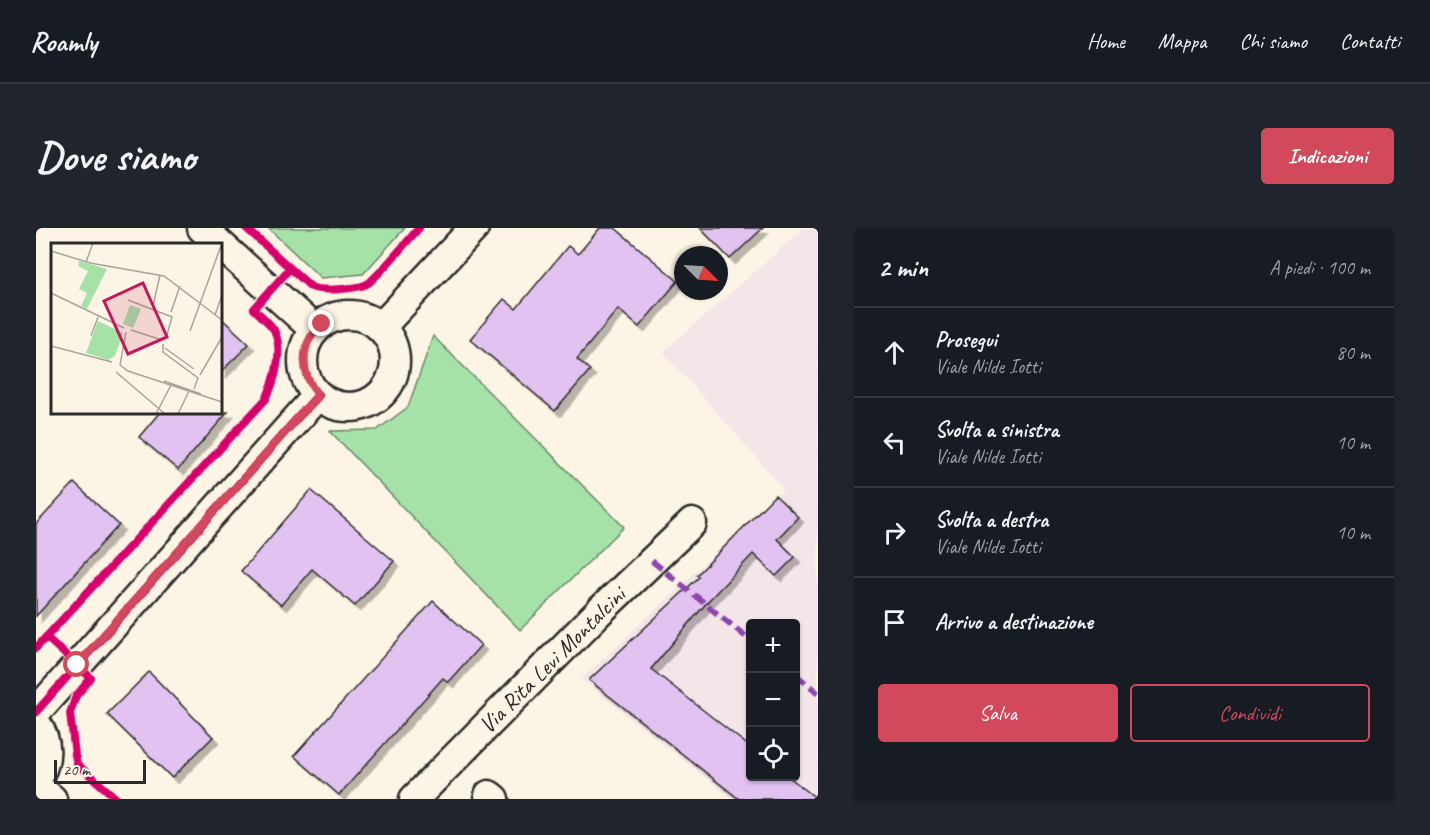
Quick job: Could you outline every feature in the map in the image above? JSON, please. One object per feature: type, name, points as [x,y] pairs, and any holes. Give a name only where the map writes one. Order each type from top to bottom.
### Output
[{"type":"street","points":[[202,228],[219,243]]},
{"type":"street","points":[[381,327],[474,228]]},
{"type":"street","points":[[222,246],[315,330]]},
{"type":"street","points":[[343,316],[366,318],[381,327],[389,338],[395,358],[395,369],[382,393],[373,400],[356,406],[335,405],[318,395],[309,383],[304,365],[305,351],[315,330],[331,319],[343,316]]},
{"type":"street","points":[[36,712],[318,395]]},
{"type":"street","name":"Via Rita Levi Montalcini","points":[[414,799],[600,611],[692,523]]},
{"type":"street","points":[[36,723],[43,734],[46,755],[44,765],[36,779]]},
{"type":"street","points":[[36,786],[51,799]]},
{"type":"shaded area","points":[[804,228],[818,228],[818,799],[732,799],[581,679],[784,489],[663,352],[722,300],[728,300],[728,295]]},
{"type":"green space","points":[[268,228],[405,228],[363,274],[321,278]]},
{"type":"green space","points":[[433,336],[624,527],[520,630],[330,431],[377,430],[408,407]]},
{"type":"building","points":[[600,228],[615,228],[674,278],[674,286],[639,327],[618,309],[577,359],[590,370],[555,411],[470,339],[504,299],[516,309],[568,246],[578,254]]},
{"type":"building","points":[[700,228],[763,228],[730,259],[728,246],[717,246]]},
{"type":"building","points":[[222,319],[249,344],[222,371]]},
{"type":"building","points":[[222,412],[228,412],[178,470],[139,437],[158,414],[222,414]]},
{"type":"building","points":[[74,483],[119,525],[36,616],[36,524]]},
{"type":"building","points":[[311,490],[394,561],[355,606],[312,569],[281,605],[241,571]]},
{"type":"building","points":[[775,495],[798,517],[777,539],[795,557],[776,576],[753,554],[709,600],[651,669],[746,744],[746,781],[794,781],[817,799],[739,799],[589,680],[699,577],[697,575]]},
{"type":"building","points":[[433,601],[481,645],[448,682],[443,678],[339,795],[294,756]]},
{"type":"building","points":[[149,672],[213,737],[172,778],[107,714]]},
{"type":"marked path","points":[[652,561],[746,637]]},
{"type":"marked path","points":[[800,678],[818,693]]},
{"type":"cycle path","points":[[246,228],[311,287],[330,290],[367,284],[419,228]]},
{"type":"cycle path","points":[[36,648],[266,399],[275,375],[278,356],[277,338],[274,330],[254,309],[290,268]]},
{"type":"cycle path","points":[[36,712],[318,395]]},
{"type":"cycle path","points":[[46,637],[91,678],[76,696],[70,713],[75,755],[77,764],[117,799]]},
{"type":"route","points":[[77,665],[318,395],[309,383],[304,365],[305,351],[310,338],[322,324]]}]
